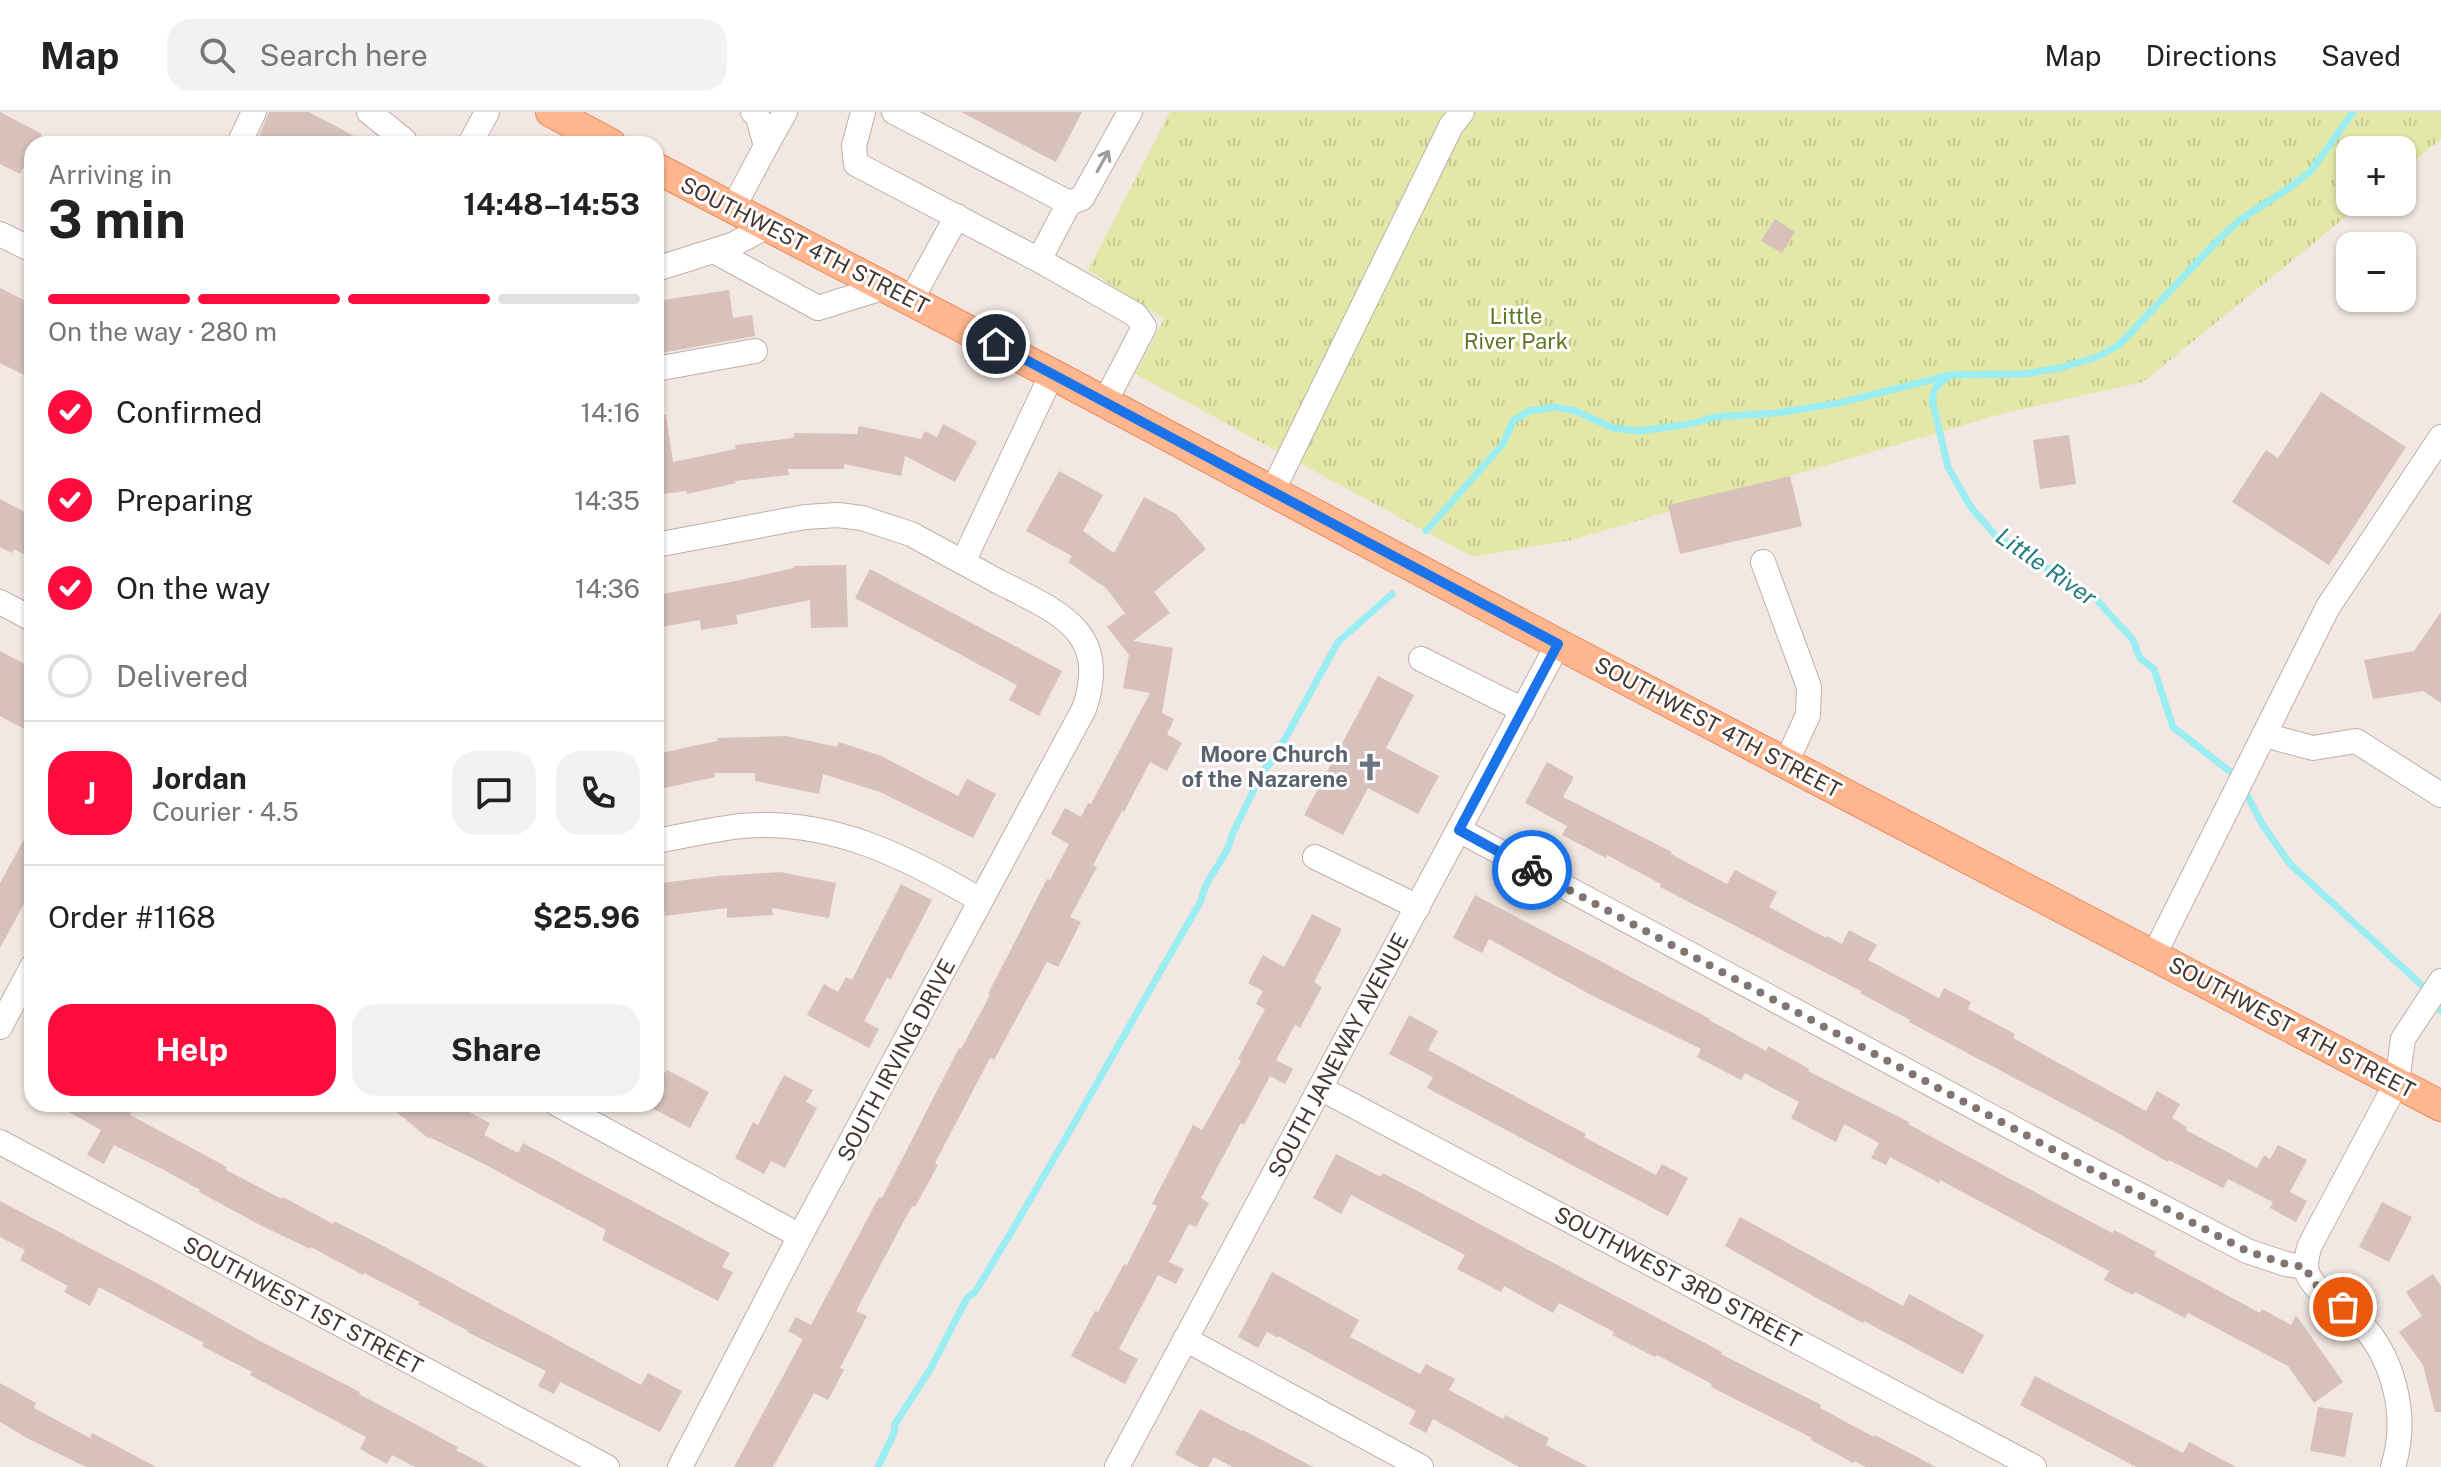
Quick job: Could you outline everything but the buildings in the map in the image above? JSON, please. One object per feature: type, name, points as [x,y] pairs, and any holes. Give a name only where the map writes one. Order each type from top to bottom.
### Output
[{"type":"main road","points":[[551,112],[596,136]]},
{"type":"main road","name":"SOUTHWEST 4TH STREET","points":[[664,173],[1052,374],[1558,644],[2441,1106]]},
{"type":"street","points":[[243,136],[254,112]]},
{"type":"street","points":[[369,112],[399,136]]},
{"type":"street","points":[[474,136],[487,112]]},
{"type":"street","points":[[753,112],[757,114],[766,146]]},
{"type":"street","points":[[733,208],[785,112]]},
{"type":"street","points":[[863,112],[854,146],[856,164],[1136,315],[1144,327],[1105,402]]},
{"type":"street","points":[[1039,260],[1069,203],[1082,198],[1130,112]]},
{"type":"street","points":[[1272,492],[1451,126],[1462,112]]},
{"type":"street","points":[[905,115],[1069,203]]},
{"type":"street","points":[[714,251],[818,308],[898,294],[957,216]]},
{"type":"street","points":[[664,267],[732,245],[768,226]]},
{"type":"street","points":[[0,234],[24,246]]},
{"type":"street","points":[[664,368],[755,351]]},
{"type":"street","points":[[664,543],[805,517],[838,515],[862,518],[911,534],[963,562],[1052,374]]},
{"type":"street","points":[[2154,955],[2328,607],[2441,437]]},
{"type":"street","name":"SOUTH IRVING DRIVE","points":[[680,1467],[800,1236],[1084,709],[1091,687],[1093,672],[1087,649],[1063,616],[963,562]]},
{"type":"street","points":[[1763,562],[1809,687],[1808,715],[1786,763]]},
{"type":"street","points":[[0,602],[24,615]]},
{"type":"street","name":"SOUTH JANEWAY AVENUE","points":[[1117,1467],[1558,644]]},
{"type":"street","points":[[1421,659],[1523,710]]},
{"type":"street","points":[[2264,735],[2313,748],[2356,741],[2441,795]]},
{"type":"street","points":[[664,840],[743,826],[810,828],[832,832],[877,846],[980,900]]},
{"type":"street","points":[[1459,830],[2220,1237],[2268,1259],[2306,1267]]},
{"type":"street","points":[[1315,857],[1418,907]]},
{"type":"street","points":[[2393,1467],[2400,1429],[2398,1401],[2380,1350],[2357,1319],[2321,1291],[2309,1277],[2306,1267],[2310,1245],[2397,1082],[2403,1039],[2441,981]]},
{"type":"street","points":[[0,1027],[10,985]]},
{"type":"street","name":"SOUTHWEST 3RD STREET","points":[[1320,1088],[2034,1467]]},
{"type":"street","points":[[572,1112],[800,1236]]},
{"type":"street","name":"SOUTHWEST 1ST STREET","points":[[0,1142],[607,1467]]},
{"type":"street","points":[[1185,1339],[1421,1467]]},
{"type":"green space","name":"Little River Park","points":[[1170,112],[2441,112],[2441,139],[2416,160],[2416,136],[2336,136],[2336,216],[2347,216],[2143,382],[2005,413],[1572,540],[1473,557],[1135,374],[1164,319],[1088,270]]},
{"type":"waterway","points":[[1426,531],[1503,444],[1513,421],[1529,411],[1555,407],[1575,411],[1613,428],[1639,431],[1715,417],[1777,413],[1839,403],[1950,375],[2024,374],[2097,357],[2119,345],[2240,220],[2311,171],[2353,112]]},
{"type":"waterway","name":"Little River","points":[[1948,377],[1935,388],[1932,400],[1948,467],[1970,506],[1995,535],[2095,598],[2133,640],[2140,658],[2154,669],[2173,727],[2237,777]]},
{"type":"waterway","points":[[878,1467],[895,1424],[931,1368],[967,1298],[975,1292],[1033,1195],[1201,901],[1263,771],[1274,759],[1338,642],[1392,594]]},
{"type":"waterway","name":"Little River","points":[[2243,787],[2262,824],[2290,864],[2426,989],[2441,1011]]},
{"type":"way so far","points":[[1532,870],[2247,1251],[2306,1267],[2309,1277],[2321,1291],[2343,1307]]},
{"type":"place","name":"Moore Church of the Nazarene","points":[[1370,767]]},
{"type":"route","points":[[996,344],[1558,644],[1459,830],[1532,870]]}]
